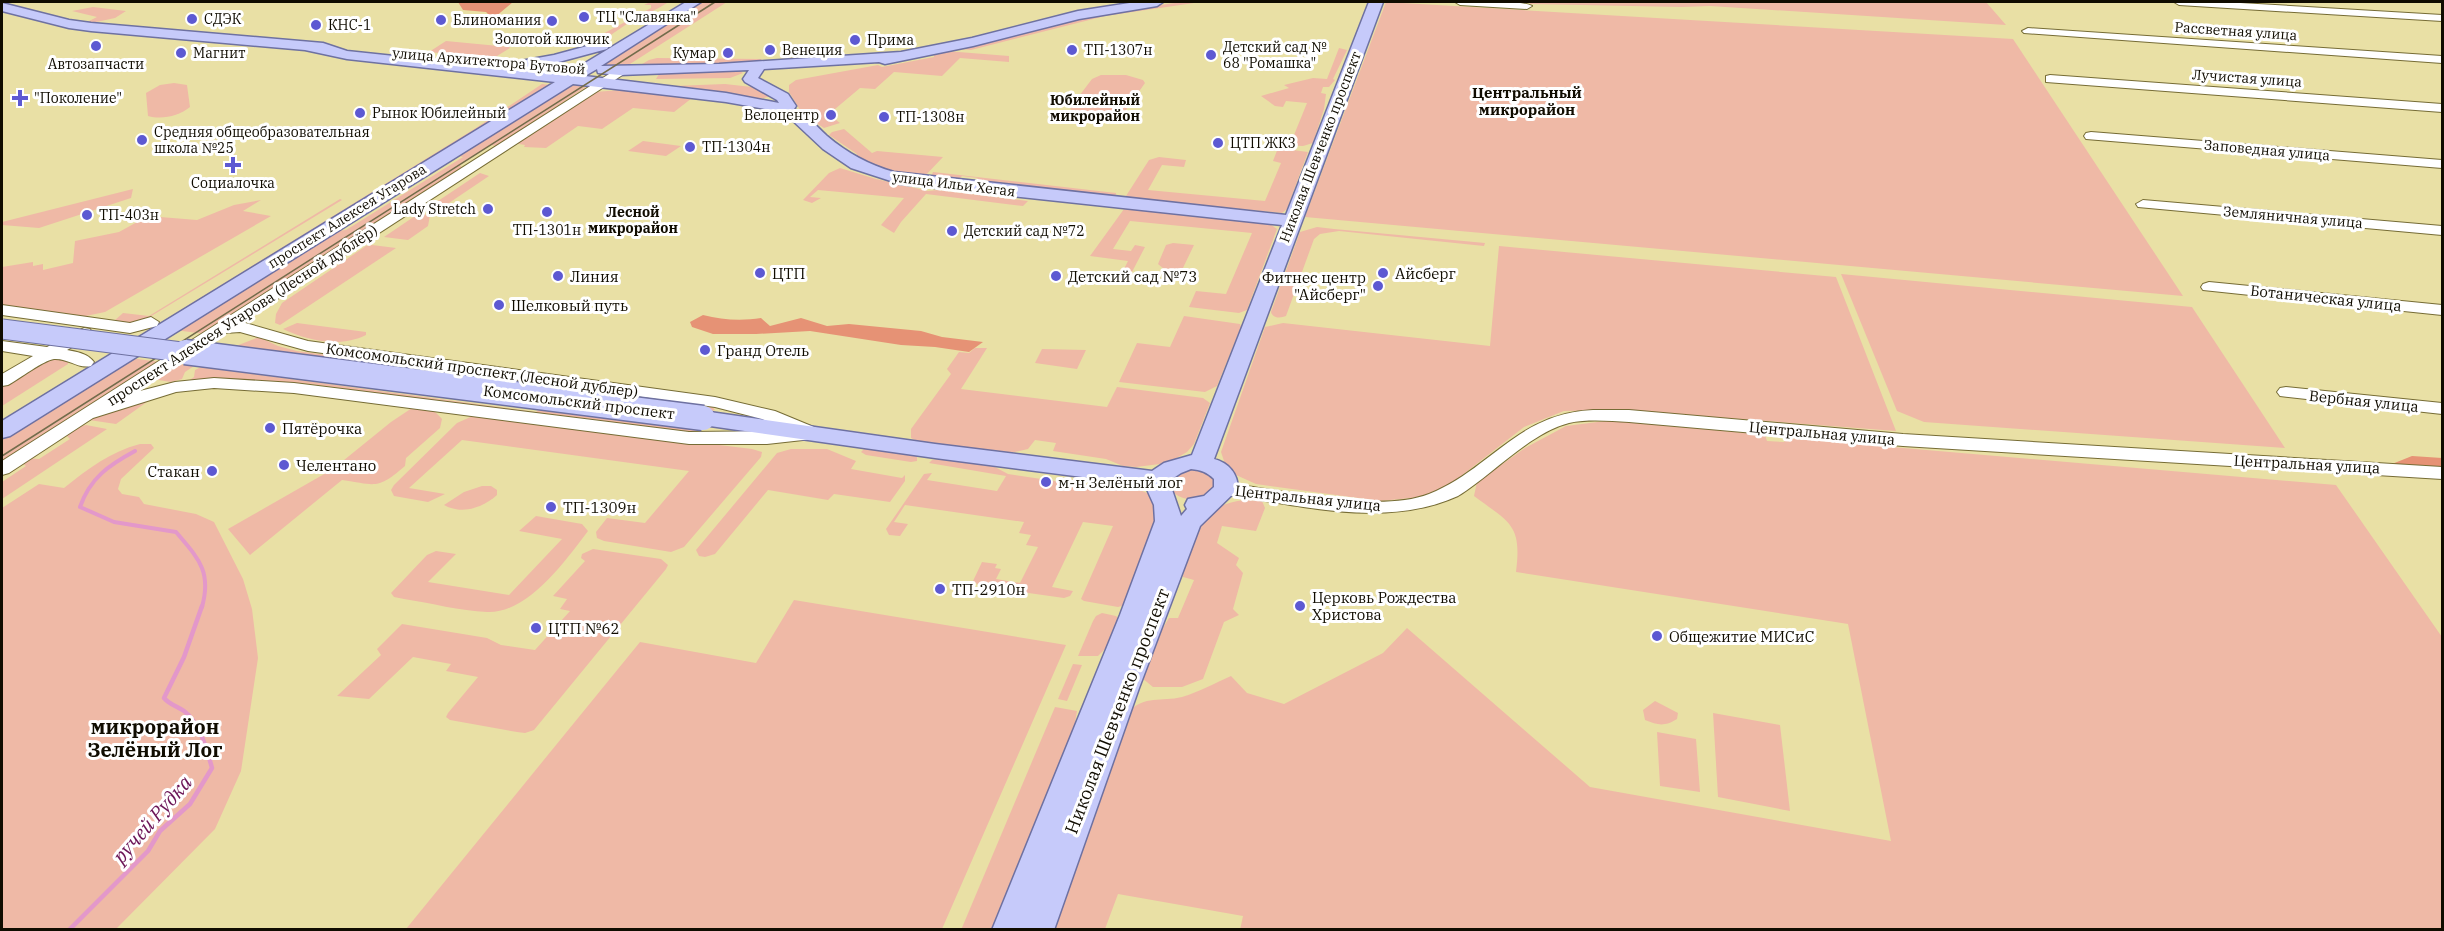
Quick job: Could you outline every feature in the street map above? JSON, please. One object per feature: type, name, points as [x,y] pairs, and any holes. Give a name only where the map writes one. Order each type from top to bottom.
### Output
[{"type":"main road","name":"проспект Алексея Угарова","points":[[2,431],[566,73],[602,46],[677,2]]},
{"type":"main road","name":"проспект Алексея Угарова","points":[[566,73],[585,69],[694,2]]},
{"type":"main road","name":"улица Архитектора Бутовой","points":[[613,79],[671,69],[863,66],[899,56],[973,42],[1078,15],[1157,2]]},
{"type":"main road","name":"Николая Шевченко проспект","points":[[1201,462],[1376,2]]},
{"type":"main road","name":"улица Архитектора Бутовой","points":[[2,7],[69,24],[91,27],[493,62],[566,73]]},
{"type":"main road","name":"улица Архитектора Бутовой","points":[[307,46],[347,55],[548,77],[566,73]]},
{"type":"main road","points":[[520,65],[555,59],[602,46]]},
{"type":"main road","points":[[476,69],[493,62]]},
{"type":"main road","name":"улица Архитектора Бутовой","points":[[585,69],[613,79],[655,83],[795,76],[831,65]]},
{"type":"main road","points":[[759,66],[750,80],[783,97],[792,113]]},
{"type":"main road","points":[[655,83],[651,79],[654,75],[671,69]]},
{"type":"main road","name":"улица Ильи Хегая","points":[[566,73],[613,79],[639,89],[757,102],[792,113],[849,161],[870,172],[893,177],[1028,194],[1292,221]]},
{"type":"main road","points":[[783,97],[786,85],[795,76]]},
{"type":"main road","name":"проспект Алексея Угарова","points":[[2,413],[417,160],[548,77]]},
{"type":"main road","name":"Комсомольский проспект","points":[[2,329],[1147,477],[1160,489]]},
{"type":"main road","points":[[1186,462],[1201,462],[1221,471],[1226,478],[1219,496],[1201,505],[1183,506],[1160,489],[1173,466],[1186,462]]},
{"type":"main road","name":"Николая Шевченко проспект","points":[[1009,930],[1134,615],[1168,521],[1169,510],[1160,489]]},
{"type":"main road","name":"Николая Шевченко проспект","points":[[1036,930],[1124,688],[1188,524],[1196,514],[1219,496]]},
{"type":"street","points":[[1460,2],[1527,6]]},
{"type":"street","points":[[2179,2],[2442,18]]},
{"type":"street","name":"Рассветная улица","points":[[2028,31],[2442,60]]},
{"type":"street","name":"проспект Алексея Угарова (Лесной дублёр)","points":[[2,469],[613,79]]},
{"type":"street","name":"Лучистая улица","points":[[2050,79],[2442,108]]},
{"type":"street","name":"Заповедная улица","points":[[2091,136],[2442,164]]},
{"type":"street","name":"Земляничная улица","points":[[2143,204],[2442,231]]},
{"type":"street","name":"Ботаническая улица","points":[[2209,287],[2442,310]]},
{"type":"street","points":[[260,329],[261,315],[272,296]]},
{"type":"street","points":[[2,310],[130,328],[152,322]]},
{"type":"street","points":[[2,381],[99,324]]},
{"type":"street","name":"Комсомольский проспект (Лесной дублер)","points":[[220,329],[247,326],[260,329],[280,339],[308,346],[715,402],[768,415],[814,434]]},
{"type":"street","points":[[2,346],[77,357],[85,362]]},
{"type":"street","points":[[143,378],[145,384],[166,390]]},
{"type":"street","points":[[85,416],[131,399],[214,382],[294,388],[689,438],[749,440],[814,434]]},
{"type":"street","name":"Вербная улица","points":[[2286,392],[2442,409]]},
{"type":"street","name":"Центральная улица","points":[[1219,496],[1374,507],[1412,505],[1452,491],[1534,431],[1559,420],[1588,416],[1629,416],[1903,440],[2442,473]]},
{"type":"shaded area","points":[[458,2],[513,2],[489,22],[483,23],[491,17],[486,12],[463,10]]},
{"type":"shaded area","points":[[650,2],[667,3],[600,41],[586,43],[651,8],[651,5],[644,5]]},
{"type":"shaded area","points":[[701,2],[727,2],[625,67],[602,66],[678,16],[697,9],[693,7]]},
{"type":"shaded area","points":[[1181,2],[1201,2],[1105,16],[971,50],[961,49],[1080,17]]},
{"type":"shaded area","points":[[1386,2],[2013,39],[2183,296],[1305,217]]},
{"type":"shaded area","points":[[1530,2],[1986,2],[2006,25],[1710,6],[1530,4]]},
{"type":"shaded area","points":[[93,7],[126,11],[115,18],[87,24],[85,23],[97,17],[72,11]]},
{"type":"shaded area","points":[[446,41],[510,48],[497,56],[488,58],[429,52]]},
{"type":"shaded area","points":[[1339,48],[1347,50],[1333,79],[1335,80],[1329,87],[1323,87],[1321,93],[1326,94],[1324,109],[1313,143],[1303,146],[1280,145],[1284,135],[1294,135],[1307,103],[1286,101],[1283,107],[1275,106],[1261,96],[1289,88],[1284,85],[1313,78],[1327,79]]},
{"type":"shaded area","points":[[946,51],[1009,56],[1009,62],[960,58],[942,76],[894,72],[875,89],[860,88],[835,109],[830,109],[827,113],[840,123],[824,128],[813,121],[819,118],[807,109],[800,110],[789,92],[789,85],[796,80],[934,57],[934,54]]},
{"type":"shaded area","points":[[657,58],[761,59],[763,64],[639,66]]},
{"type":"shaded area","points":[[738,70],[743,73],[730,78],[656,79],[659,74],[666,72]]},
{"type":"shaded area","points":[[1101,75],[1126,75],[1143,80],[1145,83],[1121,117],[1073,112],[1070,108],[1092,79]]},
{"type":"shaded area","points":[[174,83],[187,85],[190,107],[170,116],[159,118],[148,116],[146,93],[160,85]]},
{"type":"shaded area","points":[[542,84],[550,85],[158,328],[153,327],[476,128]]},
{"type":"shaded area","points":[[725,84],[752,87],[772,96],[760,99],[648,87]]},
{"type":"shaded area","points":[[576,85],[586,87],[497,146],[491,145],[460,165],[462,168],[205,334],[175,330],[336,231],[346,230],[463,157],[455,155],[564,87]]},
{"type":"shaded area","points":[[620,90],[692,98],[674,112],[633,108],[602,129],[578,126],[546,148],[524,147],[525,145],[513,143],[595,92]]},
{"type":"shaded area","points":[[844,129],[872,153],[877,151],[943,157],[923,178],[873,166],[856,158],[857,154],[829,135]]},
{"type":"shaded area","points":[[643,141],[681,146],[666,156],[628,151]]},
{"type":"shaded area","points":[[1278,148],[1308,152],[1287,209],[1282,213],[1135,199],[1126,196],[1149,160],[1159,157],[1186,160],[1184,167],[1162,165],[1148,190],[1265,201],[1281,163],[1273,161]]},
{"type":"shaded area","points":[[840,168],[928,191],[938,190],[1028,201],[1023,206],[926,194],[894,233],[881,225],[904,198],[818,190],[810,197],[821,198],[812,203],[803,200],[829,173]]},
{"type":"shaded area","points":[[933,172],[1116,194],[1115,196],[975,181],[978,178],[962,176],[958,180],[930,179]]},
{"type":"shaded area","points":[[480,173],[489,176],[440,209],[432,208],[432,205]]},
{"type":"shaded area","points":[[133,189],[131,198],[39,228],[2,225],[2,222]]},
{"type":"shaded area","points":[[340,199],[342,200],[148,318],[127,324],[114,321],[123,313],[149,316]]},
{"type":"shaded area","points":[[261,200],[243,211],[271,216],[105,312],[81,317],[2,305],[2,267],[33,262],[33,266],[43,264],[43,270],[73,263],[75,241],[119,232],[148,216],[197,220],[234,205]]},
{"type":"shaded area","points":[[1124,209],[1270,224],[1277,229],[1247,310],[1239,313],[1189,307],[1196,291],[1226,294],[1252,233],[1130,221],[1113,249],[1131,251],[1135,245],[1145,247],[1132,272],[1123,271],[1128,261],[1090,256]]},
{"type":"shaded area","points":[[418,214],[430,215],[428,226],[408,240],[384,237]]},
{"type":"shaded area","points":[[1317,227],[1485,243],[1484,246],[1339,231],[1320,234],[1314,239],[1286,316],[1275,317],[1271,312],[1300,232]]},
{"type":"shaded area","points":[[1173,243],[1194,245],[1182,270],[1164,269],[1158,264],[1166,245]]},
{"type":"shaded area","points":[[366,246],[396,248],[280,325],[275,323],[276,314],[282,303]]},
{"type":"shaded area","points":[[1499,246],[1836,277],[1896,431],[1622,410],[1564,411],[1524,427],[1447,487],[1421,497],[1380,501],[1256,484],[1236,475],[1225,464],[1221,452],[1265,327],[1283,323],[1490,346]]},
{"type":"shaded area","points":[[1841,274],[2192,307],[2285,448],[1924,422],[1897,411]]},
{"type":"shaded area","points":[[703,315],[732,320],[761,318],[770,326],[801,318],[827,326],[849,324],[921,331],[942,337],[983,342],[969,352],[901,345],[810,331],[713,334],[692,327],[690,322]]},
{"type":"shaded area","points":[[1184,316],[1240,324],[1241,327],[1217,386],[1205,392],[1119,382],[1137,343],[1170,347]]},
{"type":"shaded area","points":[[297,323],[366,332],[366,335],[335,342],[314,340],[283,329]]},
{"type":"shaded area","points":[[259,337],[278,346],[297,351],[712,406],[715,410],[708,412],[538,385],[236,346]]},
{"type":"shaded area","points":[[975,348],[987,348],[961,389],[1107,407],[1117,387],[1203,398],[1210,403],[1194,444],[1187,452],[1168,463],[1136,467],[1123,466],[1106,459],[1053,451],[1056,443],[1035,440],[1028,449],[1010,453],[917,441],[911,438],[911,429],[951,374],[947,369],[959,352],[969,353]]},
{"type":"shaded area","points":[[1042,349],[1086,350],[1077,369],[1035,363]]},
{"type":"shaded area","points":[[59,358],[68,359],[68,364],[2,406],[2,384],[33,365]]},
{"type":"shaded area","points":[[130,358],[160,362],[2,464],[2,439]]},
{"type":"shaded area","points":[[172,363],[194,366],[185,372],[182,379],[171,382],[152,379]]},
{"type":"shaded area","points":[[201,367],[536,412],[540,409],[699,430],[689,434],[310,384],[223,378],[184,384],[194,377],[195,370]]},
{"type":"shaded area","points":[[158,394],[116,424],[89,420],[106,411]]},
{"type":"shaded area","points":[[415,406],[427,408],[436,413],[442,419],[440,428],[406,458],[405,466],[388,479],[376,484],[342,480],[250,555],[228,529],[333,469],[391,422]]},
{"type":"shaded area","points":[[475,415],[762,452],[761,457],[684,547],[671,552],[604,541],[597,538],[596,532],[607,518],[645,523],[689,471],[462,440],[409,488],[445,494],[428,502],[394,496],[391,490],[394,485],[457,423]]},
{"type":"shaded area","points":[[1613,420],[1765,435],[1767,441],[1784,442],[1787,438],[2336,485],[2442,637],[2442,929],[1240,930],[1243,916],[1118,894],[1105,929],[1049,930],[1128,712],[1141,703],[1182,697],[1231,676],[1247,693],[1284,704],[1383,653],[1407,628],[1590,787],[1891,841],[1848,624],[1516,572],[1515,534],[1505,519],[1474,496],[1477,482],[1525,448],[1566,426]]},
{"type":"shaded area","points":[[86,425],[107,429],[2,499],[2,482],[26,466],[21,462],[27,458],[39,459],[70,439],[64,433]]},
{"type":"shaded area","points":[[140,444],[151,444],[154,448],[121,479],[118,489],[122,494],[139,497],[144,504],[196,514],[214,522],[243,579],[252,609],[258,658],[241,771],[215,829],[116,929],[2,929],[2,508],[39,484],[64,488],[100,461]]},
{"type":"shaded area","points":[[865,448],[911,454],[917,457],[917,461],[866,455],[861,452]]},
{"type":"shaded area","points":[[791,449],[827,449],[856,461],[851,469],[902,478],[905,475],[905,481],[890,502],[834,494],[828,500],[768,490],[715,554],[699,556],[696,550],[777,453]]},
{"type":"shaded area","points":[[2412,456],[2442,458],[2442,468],[2392,464]]},
{"type":"shaded area","points":[[940,459],[993,466],[1008,474],[1075,484],[1128,485],[1154,496],[1161,509],[1125,605],[1118,607],[1081,599],[1113,526],[1083,522],[1052,587],[1073,591],[1070,596],[1064,598],[980,586],[973,581],[982,562],[997,564],[995,568],[1001,569],[996,579],[1020,583],[1038,547],[1026,545],[1031,535],[1019,533],[1024,522],[905,505],[894,522],[908,524],[900,536],[889,535],[886,529],[924,474],[932,473],[927,480],[997,491],[1006,476],[929,463]]},
{"type":"shaded area","points":[[1184,470],[1206,471],[1217,479],[1214,493],[1189,499],[1178,496],[1168,486],[1170,478]]},
{"type":"shaded area","points":[[482,486],[491,486],[497,490],[497,495],[472,509],[451,508],[444,505],[464,492]]},
{"type":"shaded area","points":[[1246,500],[1262,501],[1265,508],[1256,531],[1222,526],[1217,543],[1239,558],[1236,565],[1243,573],[1233,609],[1239,615],[1224,622],[1203,679],[1182,687],[1153,687],[1142,678],[1152,646],[1169,618],[1178,618],[1194,580],[1183,577],[1188,548],[1193,535],[1207,515],[1217,508]]},
{"type":"shaded area","points":[[536,516],[582,524],[588,531],[545,583],[517,604],[502,610],[487,612],[456,609],[394,597],[391,593],[427,555],[436,551],[456,554],[428,582],[509,595],[562,539],[519,531]]},
{"type":"shaded area","points":[[593,549],[661,559],[668,565],[534,730],[525,733],[450,720],[446,717],[448,713],[478,677],[446,671],[451,664],[413,657],[369,699],[337,696],[381,655],[377,649],[402,624],[487,638],[501,645],[535,650],[570,611],[560,609],[567,599],[553,596],[585,561],[581,558],[582,554]]},
{"type":"shaded area","points":[[794,600],[1066,645],[942,929],[406,929],[640,642],[756,663]]},
{"type":"shaded area","points":[[1102,613],[1116,616],[1120,620],[1112,642],[1098,656],[1078,656],[1093,621]]},
{"type":"shaded area","points":[[1073,664],[1082,665],[1067,701],[1058,699]]},
{"type":"shaded area","points":[[1655,701],[1678,713],[1677,719],[1661,724],[1645,720],[1643,710]]},
{"type":"shaded area","points":[[1055,707],[1077,711],[1073,734],[996,929],[961,930]]},
{"type":"shaded area","points":[[1713,713],[1780,725],[1790,811],[1718,797]]},
{"type":"shaded area","points":[[1657,732],[1696,739],[1700,792],[1660,786]]},
{"type":"waterway","name":"ручей Рудка","points":[[135,451],[95,480],[80,507],[114,522],[176,532],[197,558],[204,574],[205,595],[202,607]]},
{"type":"waterway","name":"ручей Рудка","points":[[69,930],[148,851],[160,831],[190,804],[212,768],[202,737],[190,716],[164,698],[184,657],[202,606]]},
{"type":"tram line","points":[[2,456],[715,2]]},
{"type":"place","name":"ТЦ \"Славянка\"","points":[[584,17]]},
{"type":"place","name":"СДЭК","points":[[192,19]]},
{"type":"place","name":"Блиномания","points":[[441,20]]},
{"type":"place","name":"Золотой ключик","points":[[552,21]]},
{"type":"place","name":"КНС-1","points":[[316,25]]},
{"type":"place","name":"Прима","points":[[855,40]]},
{"type":"place","name":"Автозапчасти","points":[[96,46]]},
{"type":"place","name":"Венеция","points":[[770,50]]},
{"type":"place","name":"ТП-1307н","points":[[1072,50]]},
{"type":"place","name":"Магнит","points":[[181,53]]},
{"type":"place","name":"Кумар","points":[[728,53]]},
{"type":"place","name":"Детский сад № 68 \"Ромашка\"","points":[[1211,55]]},
{"type":"place","name":"\"Поколение\"","points":[[20,98]]},
{"type":"place","name":"Рынок Юбилейный","points":[[360,113]]},
{"type":"place","name":"Велоцентр","points":[[831,115]]},
{"type":"place","name":"ТП-1308н","points":[[884,117]]},
{"type":"place","name":"Средняя общеобразовательная школа №25","points":[[142,140]]},
{"type":"place","name":"ЦТП ЖК3","points":[[1218,143]]},
{"type":"place","name":"ТП-1304н","points":[[690,147]]},
{"type":"place","name":"Социалочка","points":[[233,165]]},
{"type":"place","name":"Lady Stretch","points":[[488,209]]},
{"type":"place","name":"ТП-1301н","points":[[547,212]]},
{"type":"place","name":"ТП-403н","points":[[87,215]]},
{"type":"place","name":"Детский сад №72","points":[[952,231]]},
{"type":"place","name":"ЦТП","points":[[760,273]]},
{"type":"place","name":"Айсберг","points":[[1383,273]]},
{"type":"place","name":"Линия","points":[[558,276]]},
{"type":"place","name":"Детский сад №73","points":[[1056,276]]},
{"type":"place","name":"Фитнес центр \"Айсберг\"","points":[[1378,286]]},
{"type":"place","name":"Шелковый путь","points":[[499,305]]},
{"type":"place","name":"Гранд Отель","points":[[705,350]]},
{"type":"place","name":"Пятёрочка","points":[[270,428]]},
{"type":"place","name":"Челентано","points":[[284,465]]},
{"type":"place","name":"Стакан","points":[[212,471]]},
{"type":"place","name":"м-н Зелёный лог","points":[[1046,482]]},
{"type":"place","name":"ТП-1309н","points":[[551,507]]},
{"type":"place","name":"ТП-2910н","points":[[940,589]]},
{"type":"place","name":"Церковь Рождества Христова","points":[[1300,606]]},
{"type":"place","name":"ЦТП №62","points":[[536,628]]},
{"type":"place","name":"Общежитие МИСиС","points":[[1657,636]]},
{"type":"district","name":"Центральный микрорайон","points":[[1527,100]]},
{"type":"district","name":"Юбилейный микрорайон","points":[[1095,108]]},
{"type":"district","name":"Лесной микрорайон","points":[[633,220]]},
{"type":"district","name":"микрорайон Зелёный Лог","points":[[155,738]]}]
